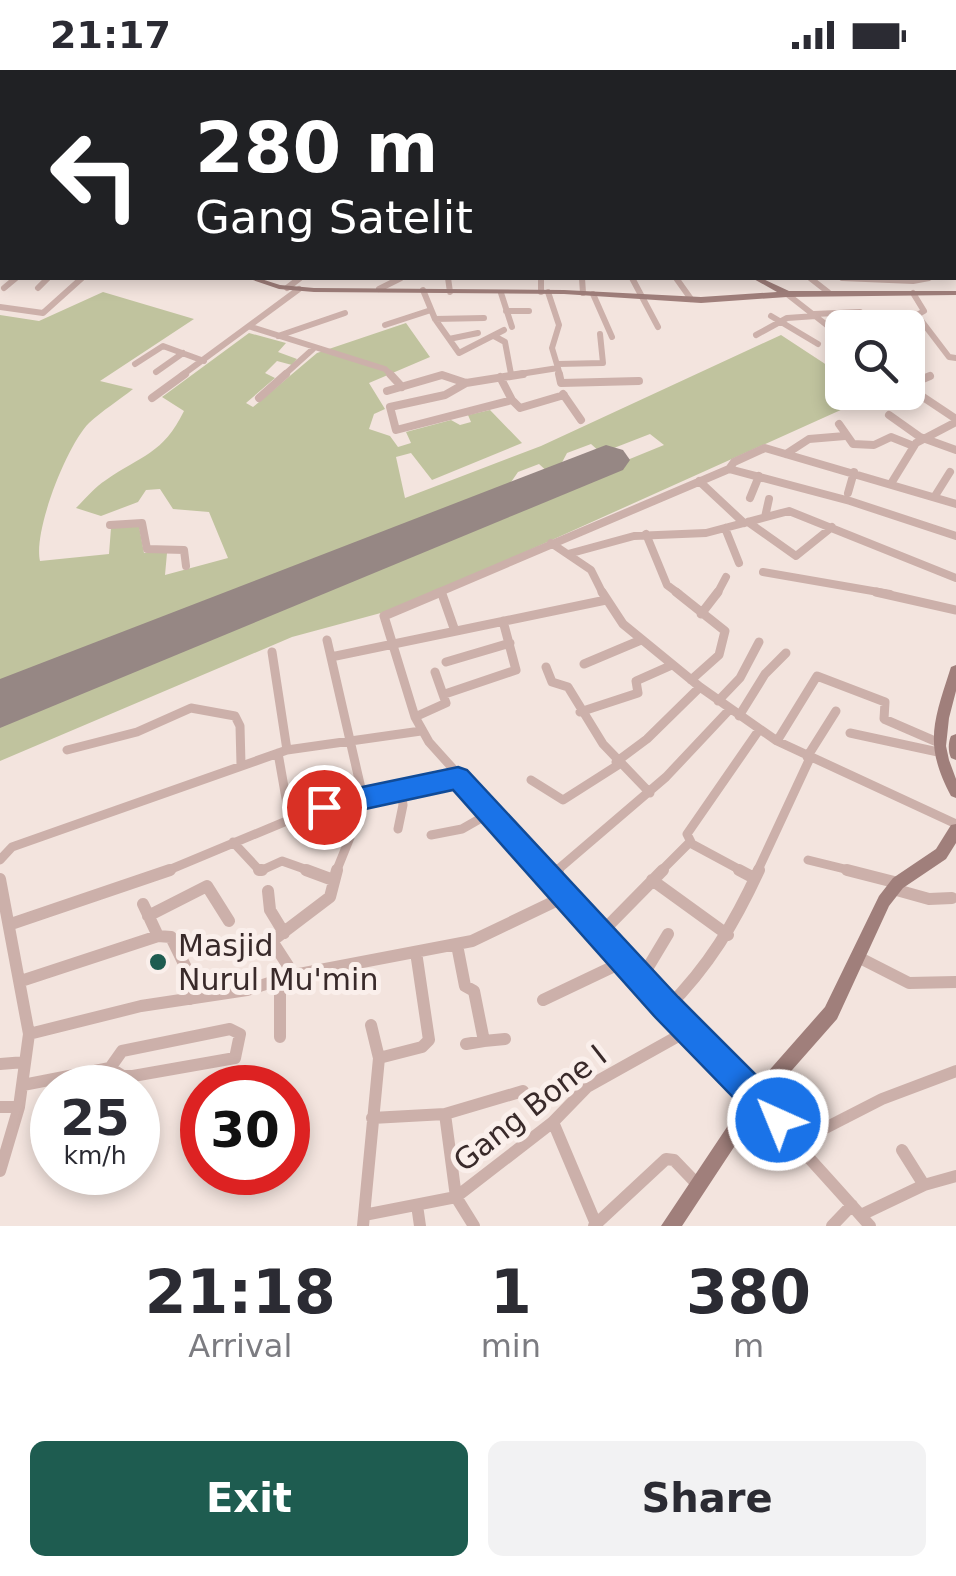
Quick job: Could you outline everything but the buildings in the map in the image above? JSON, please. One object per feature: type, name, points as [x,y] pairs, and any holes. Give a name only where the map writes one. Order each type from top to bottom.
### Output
[{"type":"street","points":[[4,288],[14,280]]},
{"type":"street","points":[[38,288],[46,280]]},
{"type":"street","points":[[0,306],[41,314],[80,280]]},
{"type":"street","points":[[259,280],[299,289],[588,293],[691,300],[828,292],[956,293]]},
{"type":"street","points":[[287,288],[297,280]]},
{"type":"street","points":[[379,289],[397,280]]},
{"type":"street","points":[[448,280],[450,292]]},
{"type":"street","points":[[542,280],[560,330],[552,348],[560,383],[581,420]]},
{"type":"street","points":[[583,280],[612,336]]},
{"type":"street","points":[[633,280],[658,326]]},
{"type":"street","points":[[677,280],[691,300]]},
{"type":"street","points":[[760,280],[787,294],[825,323]]},
{"type":"street","points":[[813,280],[828,292]]},
{"type":"street","points":[[912,280],[924,311],[917,315],[948,356],[956,358]]},
{"type":"street","points":[[152,398],[299,289]]},
{"type":"street","points":[[423,290],[433,315],[461,353],[508,329],[501,293]]},
{"type":"street","points":[[506,312],[529,311]]},
{"type":"street","points":[[385,325],[416,312],[484,318]]},
{"type":"street","points":[[275,337],[345,313]]},
{"type":"street","points":[[756,335],[780,322],[825,314]]},
{"type":"street","points":[[771,316],[818,344]]},
{"type":"street","points":[[251,326],[275,337],[387,370],[402,387]]},
{"type":"street","points":[[449,338],[478,333]]},
{"type":"street","points":[[512,400],[396,431],[390,407],[445,395],[466,383],[558,366],[603,364],[600,334]]},
{"type":"street","points":[[494,336],[506,342],[512,374]]},
{"type":"street","points":[[136,364],[161,346],[204,360]]},
{"type":"street","points":[[259,398],[313,349]]},
{"type":"street","points":[[156,372],[183,353]]},
{"type":"street","points":[[387,392],[442,375],[466,383]]},
{"type":"street","points":[[925,378],[930,376]]},
{"type":"street","points":[[500,377],[520,408],[564,395]]},
{"type":"street","points":[[560,383],[639,381]]},
{"type":"street","points":[[892,482],[920,437],[956,420],[925,398]]},
{"type":"street","points":[[889,415],[920,437],[956,450]]},
{"type":"street","points":[[839,424],[846,436],[862,446],[874,445],[904,428]]},
{"type":"street","points":[[786,454],[809,439],[846,436]]},
{"type":"street","points":[[891,436],[911,446]]},
{"type":"street","points":[[861,1215],[757,1097],[667,1008],[458,778],[421,731],[384,616],[729,469],[734,462],[765,448],[892,482],[956,504]]},
{"type":"street","points":[[729,469],[956,536]]},
{"type":"street","points":[[848,493],[854,472]]},
{"type":"street","points":[[935,496],[950,472]]},
{"type":"street","points":[[750,498],[758,476]]},
{"type":"street","points":[[699,481],[746,522],[796,556],[832,527]]},
{"type":"street","points":[[765,517],[769,499]]},
{"type":"street","points":[[568,554],[646,534],[700,534],[790,510],[956,578]]},
{"type":"street","points":[[110,525],[142,523],[147,549],[184,550],[186,566]]},
{"type":"street","points":[[725,528],[739,563]]},
{"type":"street","points":[[531,780],[563,800],[647,739],[719,655],[726,631],[667,585],[646,534]]},
{"type":"street","points":[[551,543],[591,570],[611,611],[641,640],[734,712],[808,758],[956,827],[941,854],[896,886],[831,1013],[757,1097],[671,1226]]},
{"type":"street","points":[[762,572],[876,595],[896,593],[956,610]]},
{"type":"street","points":[[701,614],[726,577]]},
{"type":"street","points":[[442,594],[455,630]]},
{"type":"street","points":[[331,657],[606,600]]},
{"type":"street","points":[[445,694],[514,673],[517,668],[503,621]]},
{"type":"street","points":[[280,1037],[287,977],[272,942],[330,897],[332,880],[350,849],[358,822],[360,798],[327,640]]},
{"type":"street","points":[[584,664],[641,640]]},
{"type":"street","points":[[718,700],[740,678],[759,642]]},
{"type":"street","points":[[446,662],[510,643]]},
{"type":"street","points":[[272,652],[290,820]]},
{"type":"street","points":[[549,877],[650,793],[756,693],[768,665],[786,654]]},
{"type":"street","points":[[580,712],[638,694],[636,681],[672,665]]},
{"type":"street","points":[[546,666],[550,681],[568,688],[617,764],[650,793]]},
{"type":"street","points":[[956,670],[937,747],[956,792]]},
{"type":"street","points":[[415,716],[443,706],[445,694],[435,672]]},
{"type":"street","points":[[778,741],[817,676],[885,702],[884,719],[937,747]]},
{"type":"street","points":[[67,750],[138,732],[191,708],[235,716],[240,726],[241,764]]},
{"type":"street","points":[[667,1008],[701,974],[728,935],[808,758],[836,711]]},
{"type":"street","points":[[690,842],[688,831],[760,730]]},
{"type":"street","points":[[0,860],[12,848],[143,804],[241,764],[348,739],[421,731]]},
{"type":"street","points":[[850,733],[937,747]]},
{"type":"street","points":[[956,740],[956,754]]},
{"type":"street","points":[[8,929],[151,878],[290,820],[360,798],[458,778]]},
{"type":"street","points":[[398,828],[403,805],[400,791]]},
{"type":"street","points":[[431,834],[462,829],[490,814]]},
{"type":"street","points":[[233,842],[260,871],[282,860],[332,880]]},
{"type":"street","points":[[690,842],[754,878]]},
{"type":"street","points":[[600,934],[690,842]]},
{"type":"street","points":[[808,860],[929,899],[952,898]]},
{"type":"street","points":[[0,879],[29,1034],[19,1108],[0,1171]]},
{"type":"street","points":[[652,880],[728,935]]},
{"type":"street","points":[[158,936],[146,910],[208,886],[229,921]]},
{"type":"street","points":[[268,890],[270,910],[284,933]]},
{"type":"street","points":[[29,1034],[457,944],[493,934],[566,896]]},
{"type":"street","points":[[641,979],[668,934]]},
{"type":"street","points":[[21,981],[158,936],[172,937],[191,978],[190,999]]},
{"type":"street","points":[[457,944],[466,986],[474,991],[484,1041]]},
{"type":"street","points":[[378,1058],[422,1046],[429,1040],[416,952]]},
{"type":"street","points":[[858,956],[908,983],[956,982]]},
{"type":"street","points":[[542,1000],[625,961]]},
{"type":"street","points":[[371,1024],[378,1058],[363,1220],[456,1197]]},
{"type":"street","points":[[230,1028],[240,1034],[234,1058],[133,1076],[122,1076],[110,1068],[122,1051],[230,1028]]},
{"type":"street","name":"Gang Bone I","points":[[456,1197],[552,1122],[587,1086],[689,1030]]},
{"type":"street","points":[[466,1044],[505,1038]]},
{"type":"street","points":[[0,1064],[26,1062]]},
{"type":"street","points":[[798,1142],[882,1099],[956,1071]]},
{"type":"street","points":[[23,1084],[30,1083]]},
{"type":"street","points":[[372,1118],[445,1114],[523,1091]]},
{"type":"street","points":[[0,1108],[19,1108]]},
{"type":"street","points":[[445,1114],[456,1197],[474,1226]]},
{"type":"street","points":[[552,1122],[595,1225],[666,1159],[674,1160],[698,1185]]},
{"type":"street","points":[[902,1150],[924,1186]]},
{"type":"street","points":[[832,1226],[956,1176]]},
{"type":"street","points":[[417,1205],[420,1226]]},
{"type":"green space","points":[[103,292],[194,319],[100,381],[133,389],[80,434],[54,489],[39,547],[40,561],[109,554],[111,528],[139,526],[144,553],[167,553],[165,575],[228,558],[209,512],[173,509],[160,489],[146,490],[138,502],[101,516],[76,508],[102,483],[151,452],[168,436],[184,411],[162,397],[249,333],[286,343],[278,352],[297,359],[292,365],[277,361],[265,373],[275,378],[246,403],[253,407],[317,353],[406,323],[430,357],[369,383],[385,409],[374,414],[369,429],[390,436],[398,447],[411,443],[406,432],[451,420],[460,425],[471,422],[468,415],[490,410],[522,443],[432,480],[411,453],[396,457],[405,498],[541,446],[781,335],[825,364],[825,410],[841,410],[403,607],[292,637],[0,761],[0,716],[664,445],[650,434],[601,453],[591,444],[567,453],[558,470],[550,474],[539,464],[518,472],[505,491],[0,692],[0,315],[39,321]]},
{"type":"runway","points":[[0,704],[606,460]]},
{"type":"place","name":"Masjid Nurul Mu'min","points":[[158,962]]},
{"type":"route","points":[[324,807],[458,778],[667,1008],[778,1120]]}]
